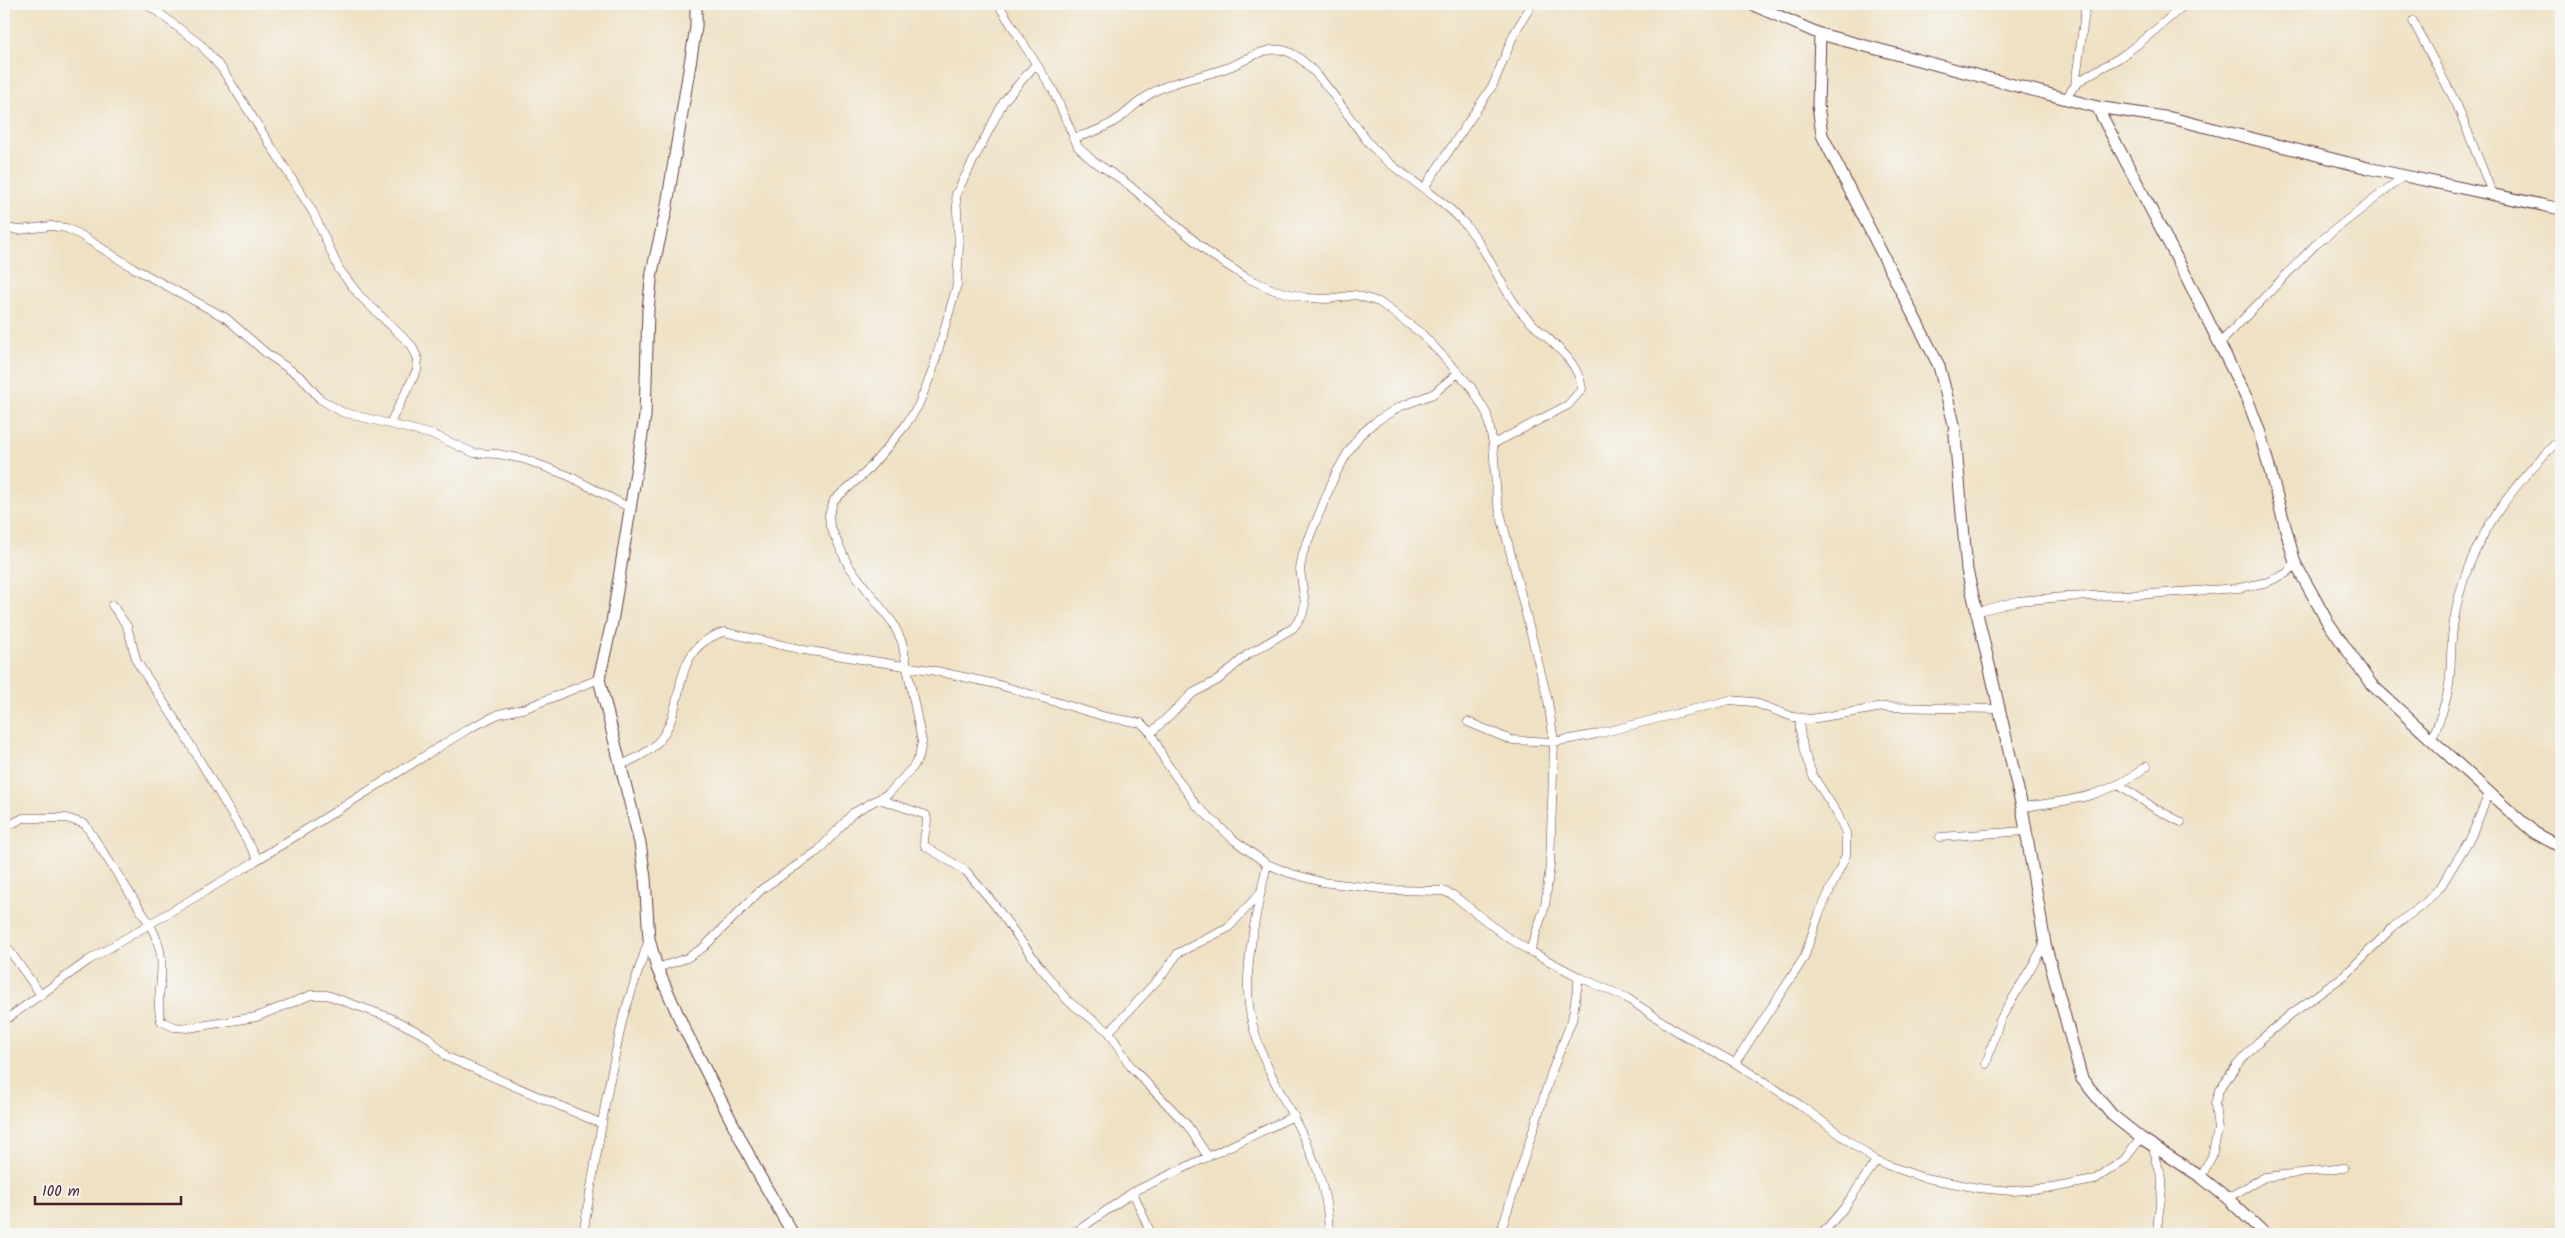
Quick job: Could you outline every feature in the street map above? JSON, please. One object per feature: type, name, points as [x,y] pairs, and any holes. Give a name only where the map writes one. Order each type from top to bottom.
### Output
[{"type":"street","points":[[147,4],[200,44],[222,69],[313,212],[339,268],[359,295],[398,330],[412,346],[418,359],[417,370],[390,422]]},
{"type":"street","points":[[696,4],[696,27],[666,211],[652,272],[647,329],[645,416],[612,622],[598,679],[621,765],[644,869],[649,940],[657,968],[683,1026],[759,1175],[793,1234]]},
{"type":"street","points":[[998,4],[1053,90],[1078,148],[1093,162],[1124,181],[1210,254],[1247,278],[1274,290],[1307,298],[1327,300],[1356,295],[1368,297],[1396,313],[1422,334],[1458,373],[1487,414],[1493,444],[1497,500],[1548,701],[1554,742],[1550,865],[1545,906],[1530,951]]},
{"type":"street","points":[[1424,188],[1493,85],[1514,34],[1532,4]]},
{"type":"street","points":[[1751,4],[1820,34],[2097,107],[2171,118],[2404,176],[2561,209]]},
{"type":"street","points":[[2075,86],[2086,4]]},
{"type":"street","points":[[2067,98],[2075,86],[2121,56],[2185,4]]},
{"type":"street","points":[[2413,21],[2457,105],[2493,195]]},
{"type":"street","points":[[1820,34],[1818,105],[1822,135],[1939,366],[1948,392],[1959,456],[1967,570],[1975,612],[2022,808],[2045,944],[2082,1079],[2112,1115],[2141,1138],[2201,1178],[2265,1234]]},
{"type":"street","points":[[1073,138],[1090,134],[1106,127],[1144,96],[1167,84],[1229,67],[1271,49],[1297,55],[1379,155],[1394,168],[1424,188],[1464,222],[1480,243],[1517,308],[1564,353],[1580,380],[1582,389],[1568,405],[1493,444]]},
{"type":"street","points":[[657,968],[687,958],[704,947],[762,889],[806,861],[831,839],[853,813],[889,793],[913,767],[919,757],[922,742],[902,642],[893,623],[848,565],[830,526],[831,506],[885,450],[918,406],[932,372],[957,285],[959,245],[956,194],[1004,101],[1036,64]]},
{"type":"street","points":[[2097,107],[2220,343],[2259,430],[2295,564],[2336,635],[2371,684],[2535,833],[2561,847]]},
{"type":"street","points":[[2220,343],[2315,245],[2404,176]]},
{"type":"street","points":[[4,228],[19,230],[51,226],[66,228],[79,234],[130,266],[226,318],[266,353],[302,378],[320,399],[342,412],[390,422],[434,435],[474,453],[498,454],[524,459],[569,476],[630,508]]},
{"type":"street","points":[[1151,733],[1193,693],[1218,680],[1247,655],[1293,628],[1302,616],[1305,604],[1300,569],[1302,553],[1328,491],[1348,452],[1360,435],[1376,422],[1399,407],[1434,394],[1458,373]]},
{"type":"street","points":[[2432,739],[2445,708],[2450,683],[2456,606],[2472,554],[2504,502],[2561,438]]},
{"type":"street","points":[[1975,612],[2018,601],[2239,588],[2268,582],[2287,573],[2295,564]]},
{"type":"street","points":[[112,605],[127,626],[137,662],[180,727],[258,859]]},
{"type":"street","points":[[621,765],[651,749],[663,736],[671,720],[684,670],[698,647],[711,636],[724,632],[804,650],[907,666],[996,684],[1106,717],[1141,723],[1151,733],[1165,761],[1196,805],[1234,840],[1267,864],[1289,874],[1322,882],[1390,890],[1443,891],[1461,900],[1504,935],[1530,951],[1579,977],[1627,998],[1678,1032],[1735,1062],[1800,1105],[1876,1161],[1921,1177],[1978,1188],[2012,1191],[2052,1188],[2094,1180],[2124,1160],[2141,1138]]},
{"type":"street","points":[[4,1022],[90,960],[468,729],[499,714],[526,708],[598,679]]},
{"type":"street","points":[[1468,722],[1511,740],[1554,742],[1597,734],[1730,700],[1753,702],[1800,718],[1828,717],[1883,707],[1998,709]]},
{"type":"street","points":[[1735,1062],[1804,958],[1819,914],[1843,866],[1846,855],[1846,832],[1837,813],[1813,776],[1804,752],[1800,731],[1800,718]]},
{"type":"street","points":[[2022,808],[2089,796],[2120,785],[2147,766]]},
{"type":"street","points":[[2120,785],[2154,808],[2181,822]]},
{"type":"street","points":[[2201,1178],[2212,1156],[2218,1130],[2215,1104],[2219,1090],[2236,1065],[2258,1042],[2291,1014],[2345,975],[2393,927],[2425,902],[2441,886],[2471,836],[2489,793]]},
{"type":"street","points":[[879,799],[926,815],[928,822],[923,841],[925,846],[966,871],[994,904],[1040,967],[1068,1001],[1109,1032],[1131,1067],[1188,1126],[1208,1157]]},
{"type":"street","points":[[4,828],[23,818],[66,818],[85,824],[149,923],[160,948],[162,967],[159,1006],[162,1021],[174,1028],[188,1028],[256,1017],[305,997],[328,995],[391,1018],[428,1037],[447,1057],[602,1124]]},
{"type":"street","points":[[1940,837],[2026,831]]},
{"type":"street","points":[[1267,864],[1252,942],[1248,988],[1252,1021],[1264,1058],[1309,1145],[1322,1180],[1329,1218],[1329,1234]]},
{"type":"street","points":[[1109,1032],[1164,973],[1178,953],[1228,928],[1262,891]]},
{"type":"street","points":[[583,1234],[623,1017],[649,940]]},
{"type":"street","points":[[4,943],[41,995]]},
{"type":"street","points":[[1986,1064],[2000,1020],[2045,944]]},
{"type":"street","points":[[1500,1234],[1552,1071],[1572,1020],[1579,977]]},
{"type":"street","points":[[1073,1234],[1133,1192],[1294,1116]]},
{"type":"street","points":[[2154,1147],[2155,1164],[2162,1177],[2161,1200],[2157,1222],[2158,1234]]},
{"type":"street","points":[[1822,1234],[1844,1208],[1876,1161]]},
{"type":"street","points":[[2226,1198],[2265,1177],[2344,1168]]},
{"type":"street","points":[[1133,1192],[1152,1234]]}]
